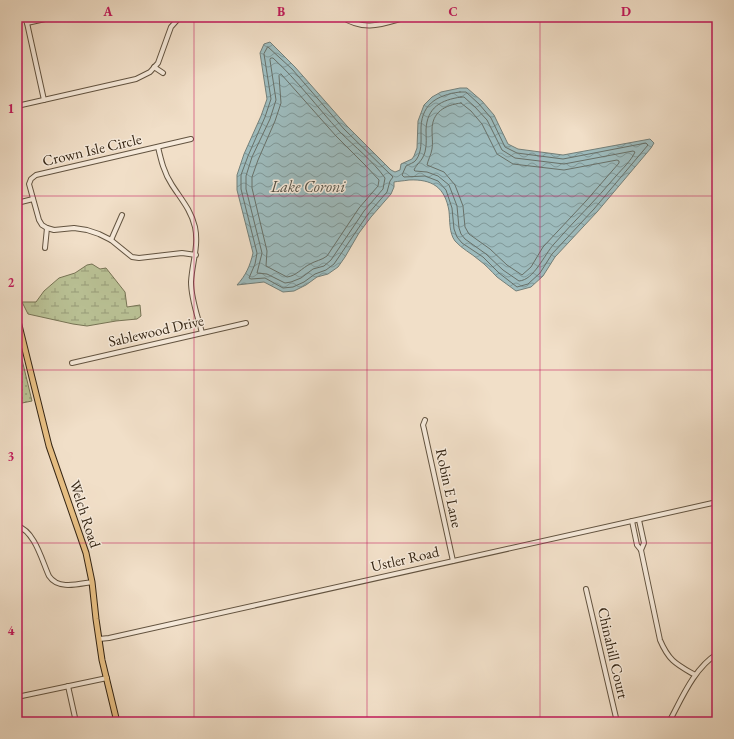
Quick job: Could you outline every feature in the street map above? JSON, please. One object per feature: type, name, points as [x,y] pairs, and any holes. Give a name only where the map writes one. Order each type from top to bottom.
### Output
[{"type":"main road","name":"Welch Road","points":[[17,317],[50,446],[86,553],[92,582],[99,639],[117,722]]},
{"type":"street","points":[[24,17],[27,23],[44,100]]},
{"type":"street","points":[[27,23],[54,17]]},
{"type":"street","points":[[17,106],[136,79],[150,72],[158,63],[171,27],[180,17]]},
{"type":"street","points":[[342,17],[360,26],[368,26],[407,17]]},
{"type":"street","points":[[154,68],[163,73]]},
{"type":"street","name":"Crown Isle Circle","points":[[47,228],[42,225],[39,220],[29,184],[31,179],[36,175],[191,139]]},
{"type":"street","name":"Crown Isle Circle","points":[[158,147],[161,161],[171,184],[181,196],[192,217],[196,234],[196,255],[191,283],[202,333]]},
{"type":"street","points":[[17,203],[33,199]]},
{"type":"street","points":[[111,240],[122,215]]},
{"type":"street","points":[[45,248],[47,228],[54,230],[67,228],[87,230],[99,234],[111,240],[132,257],[139,258],[182,253],[196,255]]},
{"type":"street","name":"Sablewood Drive","points":[[72,362],[246,323]]},
{"type":"street","name":"Robin E Lane","points":[[425,420],[423,425],[453,561]]},
{"type":"street","name":"Ustler Road","points":[[99,639],[717,502]]},
{"type":"street","points":[[639,520],[644,543],[641,550]]},
{"type":"street","points":[[632,521],[637,545],[641,550],[660,640],[670,659],[695,675]]},
{"type":"street","points":[[17,526],[25,529],[31,535],[53,582],[63,585],[92,582]]},
{"type":"street","points":[[635,537],[643,535]]},
{"type":"street","name":"Chinahill Court","points":[[586,589],[616,722]]},
{"type":"street","points":[[669,722],[695,675],[704,664],[717,654]]},
{"type":"street","points":[[17,697],[107,678]]},
{"type":"street","points":[[68,686],[76,722]]},
{"type":"green space","points":[[92,264],[100,269],[106,268],[125,292],[127,307],[140,305],[141,316],[137,319],[87,326],[28,314],[22,302],[36,302],[44,291],[59,278],[75,273],[87,265]]},
{"type":"green space","points":[[17,339],[32,401],[17,404]]},
{"type":"water","name":"Lake Coroni","points":[[270,42],[295,67],[347,126],[391,170],[395,172],[400,170],[401,164],[412,159],[414,156],[417,148],[418,121],[424,105],[432,97],[441,92],[460,88],[467,88],[482,101],[494,115],[508,144],[518,149],[563,155],[650,139],[654,143],[597,212],[555,257],[543,276],[531,287],[516,291],[497,277],[482,262],[455,241],[450,227],[447,203],[441,190],[431,183],[417,180],[394,182],[394,187],[391,194],[359,233],[338,267],[328,274],[317,277],[294,291],[283,292],[264,282],[237,285],[247,270],[253,253],[237,190],[237,175],[267,99],[260,53],[264,44]]}]
